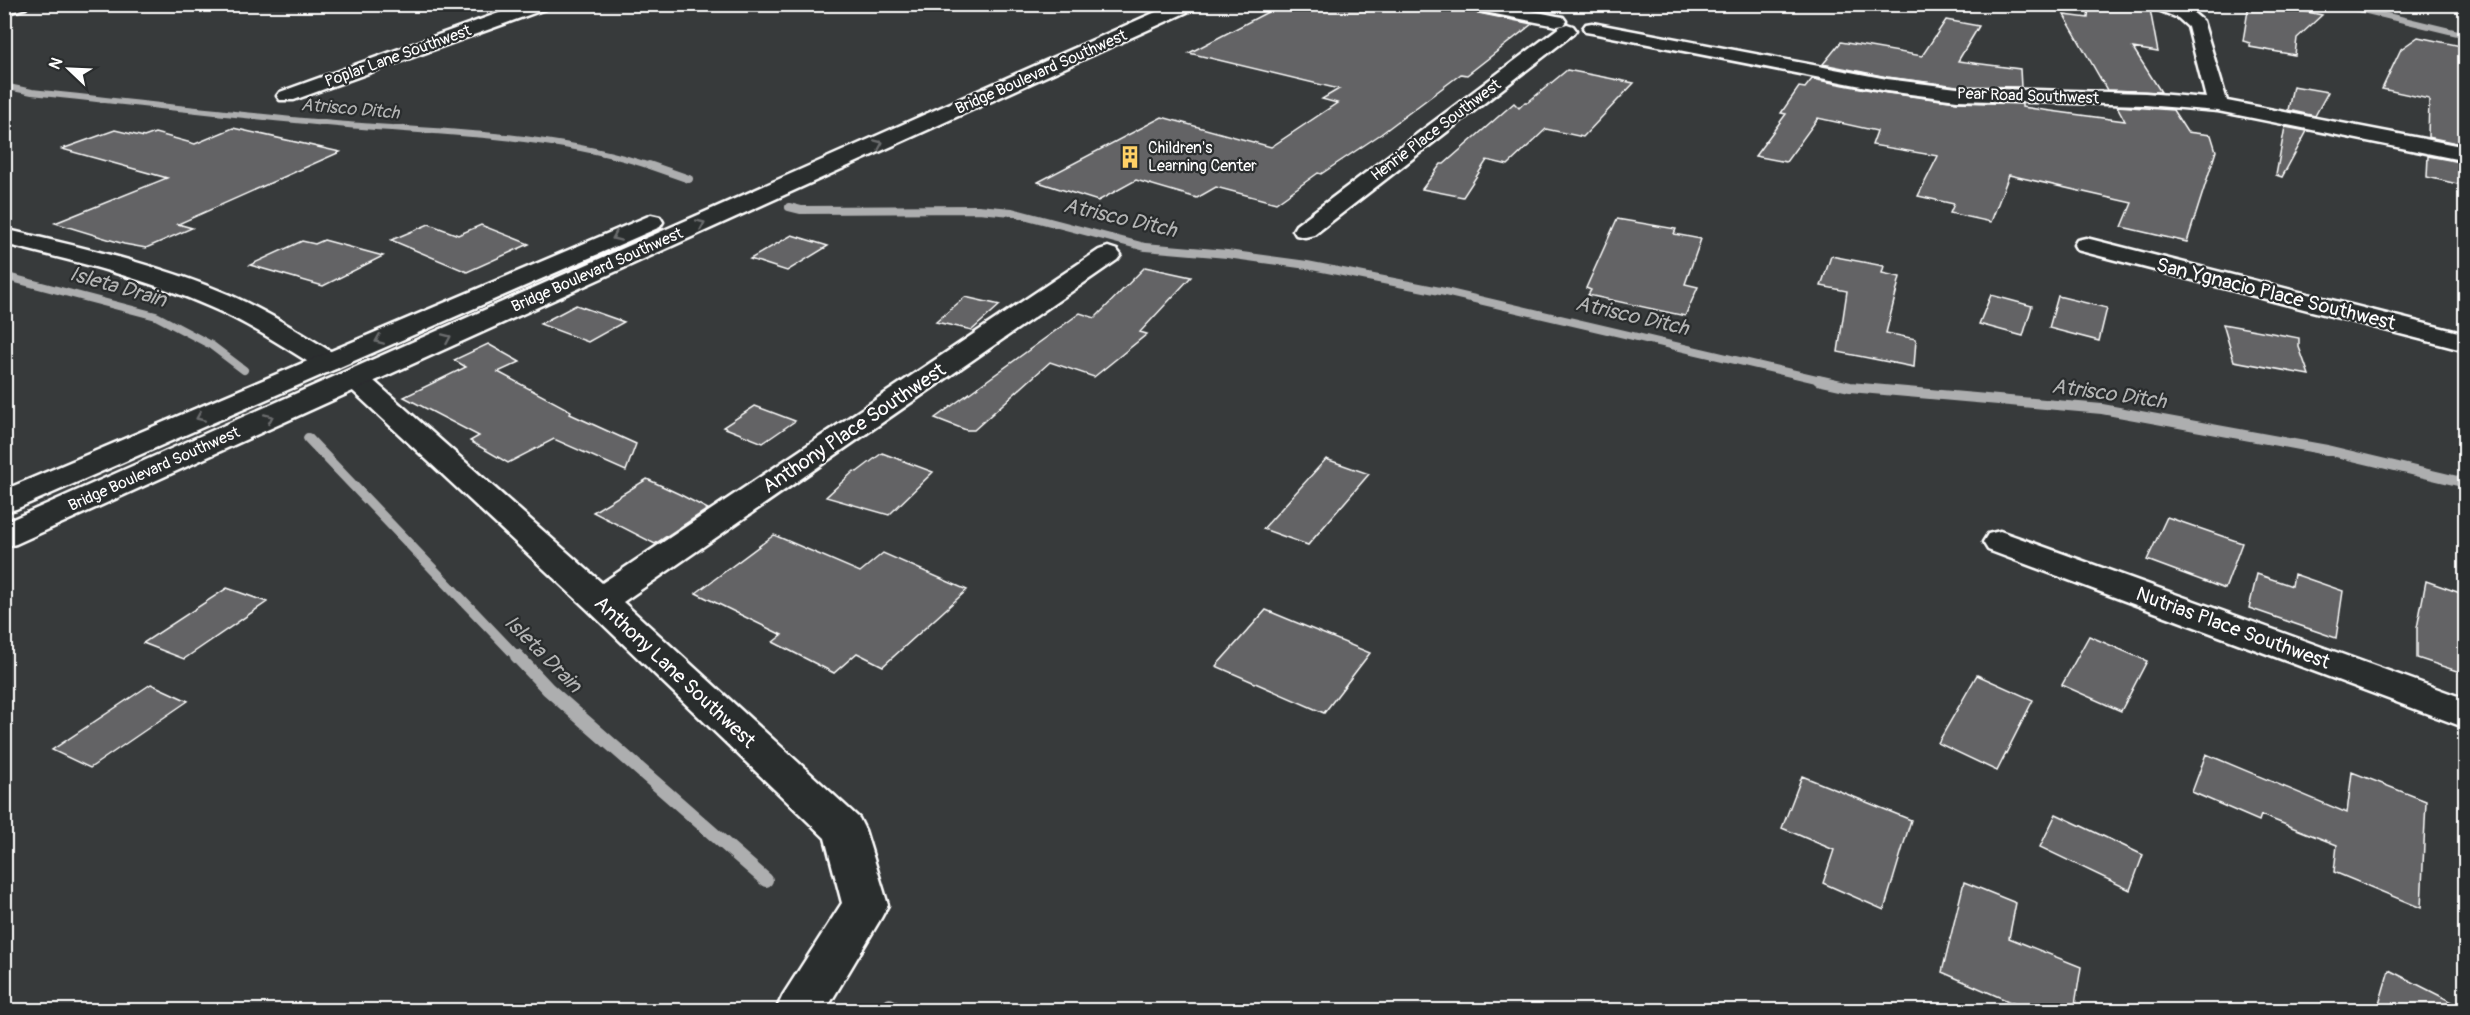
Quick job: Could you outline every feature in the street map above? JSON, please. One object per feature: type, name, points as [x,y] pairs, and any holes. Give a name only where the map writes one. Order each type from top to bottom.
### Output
[{"type":"street","points":[[4,9],[20,4]]},
{"type":"street","name":"Poplar Lane Southwest","points":[[286,96],[542,4]]},
{"type":"street","name":"Bridge Boulevard Southwest","points":[[4,502],[1151,4]]},
{"type":"street","name":"Bridge Boulevard Southwest","points":[[4,536],[1190,4]]},
{"type":"street","name":"Pear Road Southwest","points":[[1469,4],[1577,22],[1887,85],[1957,94],[2145,99],[2218,105],[2466,154]]},
{"type":"street","points":[[2159,4],[2184,14],[2197,25],[2218,105]]},
{"type":"street","name":"Henrie Place Southwest","points":[[1305,230],[1577,22]]},
{"type":"street","points":[[4,236],[167,280],[222,302],[272,328],[328,362]]},
{"type":"street","name":"San Ygnacio Place Southwest","points":[[2086,245],[2466,343]]},
{"type":"street","name":"Anthony Place Southwest","points":[[600,601],[1108,255]]},
{"type":"street","name":"Anthony Lane Southwest","points":[[355,379],[600,601],[844,830],[866,905],[800,1011]]},
{"type":"street","name":"Nutrias Place Southwest","points":[[2000,542],[2466,714]]},
{"type":"building","points":[[1283,4],[1459,4],[1469,11],[1532,24],[1467,75],[1461,74],[1381,134],[1321,174],[1318,173],[1276,203],[1216,187],[1197,198],[1136,180],[1098,201],[1038,182],[1162,117],[1271,147],[1337,103],[1322,99],[1339,89],[1189,53]]},
{"type":"building","points":[[2089,4],[2149,4],[2158,52],[2133,48],[2161,92],[2107,90],[2064,15],[2088,18]]},
{"type":"building","points":[[2249,4],[2269,4],[2322,15],[2297,38],[2295,55],[2250,47],[2250,43],[2243,41]]},
{"type":"building","points":[[1946,20],[1979,26],[1958,61],[2020,69],[2021,87],[1957,86],[1887,77],[1823,64],[1841,42],[1922,56]]},
{"type":"building","points":[[2418,37],[2466,47],[2466,145],[2428,137],[2429,99],[2382,89],[2401,49]]},
{"type":"building","points":[[1567,70],[1634,83],[1583,137],[1546,129],[1508,165],[1487,160],[1463,197],[1422,189],[1441,164],[1444,164],[1514,103],[1519,108]]},
{"type":"building","points":[[1812,79],[1887,93],[1957,102],[2022,104],[2022,107],[2125,121],[2117,106],[2173,110],[2187,132],[2211,135],[2216,151],[2187,242],[2122,227],[2132,203],[2009,175],[1991,222],[1950,213],[1954,204],[1918,196],[1938,156],[1872,145],[1877,131],[1818,118],[1786,162],[1755,156],[1786,114],[1781,113],[1799,87],[1805,88]]},
{"type":"building","points":[[2293,86],[2328,92],[2315,116],[2288,110]]},
{"type":"building","points":[[2285,127],[2307,131],[2282,177],[2276,175]]},
{"type":"building","points":[[233,128],[340,152],[178,224],[192,228],[146,248],[124,244],[55,223],[167,178],[62,149],[115,130],[144,137],[155,133],[195,144]]},
{"type":"building","points":[[2428,156],[2466,163],[2466,186],[2427,177]]},
{"type":"building","points":[[1617,219],[1676,229],[1674,234],[1701,239],[1685,284],[1698,287],[1685,316],[1588,295],[1591,290],[1586,288]]},
{"type":"building","points":[[429,224],[458,235],[481,225],[529,244],[467,272],[391,240]]},
{"type":"building","points":[[792,235],[828,246],[787,271],[750,259]]},
{"type":"building","points":[[324,240],[383,256],[323,286],[250,265],[302,241],[315,244]]},
{"type":"building","points":[[1831,256],[1884,266],[1882,273],[1900,277],[1886,333],[1916,339],[1914,367],[1838,352],[1847,291],[1821,286]]},
{"type":"building","points":[[1145,267],[1191,277],[1140,332],[1147,334],[1094,377],[1050,362],[974,430],[966,430],[935,418],[1080,313],[1095,318]]},
{"type":"building","points":[[1991,295],[2032,306],[2023,336],[1979,324]]},
{"type":"building","points":[[2058,296],[2107,308],[2099,341],[2049,328]]},
{"type":"building","points":[[965,297],[1000,305],[972,330],[936,322]]},
{"type":"building","points":[[576,305],[624,322],[588,342],[540,324]]},
{"type":"building","points":[[2223,324],[2299,338],[2299,347],[2309,375],[2234,361]]},
{"type":"building","points":[[488,344],[520,362],[498,372],[571,411],[570,414],[636,444],[626,471],[554,439],[508,463],[470,441],[479,436],[404,397],[466,367],[454,360]]},
{"type":"building","points":[[755,406],[795,421],[763,443],[723,427]]},
{"type":"building","points":[[882,453],[933,472],[889,515],[826,497],[854,471],[857,472]]},
{"type":"building","points":[[1326,459],[1369,474],[1308,545],[1263,529]]},
{"type":"building","points":[[647,479],[708,509],[655,544],[593,512]]},
{"type":"building","points":[[2167,517],[2242,543],[2225,589],[2147,560]]},
{"type":"building","points":[[774,535],[860,572],[883,553],[967,590],[883,666],[857,653],[834,673],[773,642],[782,635],[696,593]]},
{"type":"building","points":[[2257,574],[2292,586],[2294,574],[2343,591],[2336,638],[2249,608]]},
{"type":"building","points":[[2426,581],[2466,595],[2466,674],[2417,658],[2417,628]]},
{"type":"building","points":[[227,588],[267,602],[184,659],[143,643]]},
{"type":"building","points":[[1266,610],[1370,653],[1324,713],[1216,666]]},
{"type":"building","points":[[2089,636],[2147,661],[2121,711],[2062,685]]},
{"type":"building","points":[[1977,675],[2033,700],[1997,771],[1938,743]]},
{"type":"building","points":[[151,684],[188,701],[90,768],[52,750]]},
{"type":"building","points":[[2206,754],[2347,813],[2352,772],[2426,801],[2421,908],[2334,872],[2337,845],[2261,815],[2259,821],[2192,792]]},
{"type":"building","points":[[1802,776],[1911,820],[1884,910],[1823,883],[1834,850],[1782,828]]},
{"type":"building","points":[[2056,814],[2143,855],[2130,890],[2040,847]]},
{"type":"building","points":[[1964,882],[2016,903],[2009,938],[2081,967],[2074,1011],[2031,1011],[1942,972]]},
{"type":"building","points":[[2389,970],[2466,1009],[2466,1011],[2377,1011]]},
{"type":"waterway","points":[[2338,4],[2466,35]]},
{"type":"waterway","name":"Atrisco Ditch","points":[[4,86],[32,92],[269,118],[541,141],[616,156],[653,167]]},
{"type":"waterway","name":"Atrisco Ditch","points":[[649,165],[689,179]]},
{"type":"waterway","name":"Atrisco Ditch","points":[[789,207],[801,210],[978,209],[1012,212],[1145,247],[1227,254],[1307,265],[1445,292],[1825,381]]},
{"type":"waterway","name":"Isleta Drain","points":[[4,276],[156,316],[211,345],[244,370]]},
{"type":"waterway","name":"Atrisco Ditch","points":[[1818,380],[1850,387],[2102,409],[2327,450],[2466,483]]},
{"type":"waterway","name":"Isleta Drain","points":[[308,438],[518,658]]},
{"type":"waterway","name":"Isleta Drain","points":[[517,656],[548,689],[766,880]]},
{"type":"waterway","name":"Isleta Drain","points":[[890,1005],[896,1010]]},
{"type":"place","name":"Children's Learning Center","points":[[1130,157]]}]
